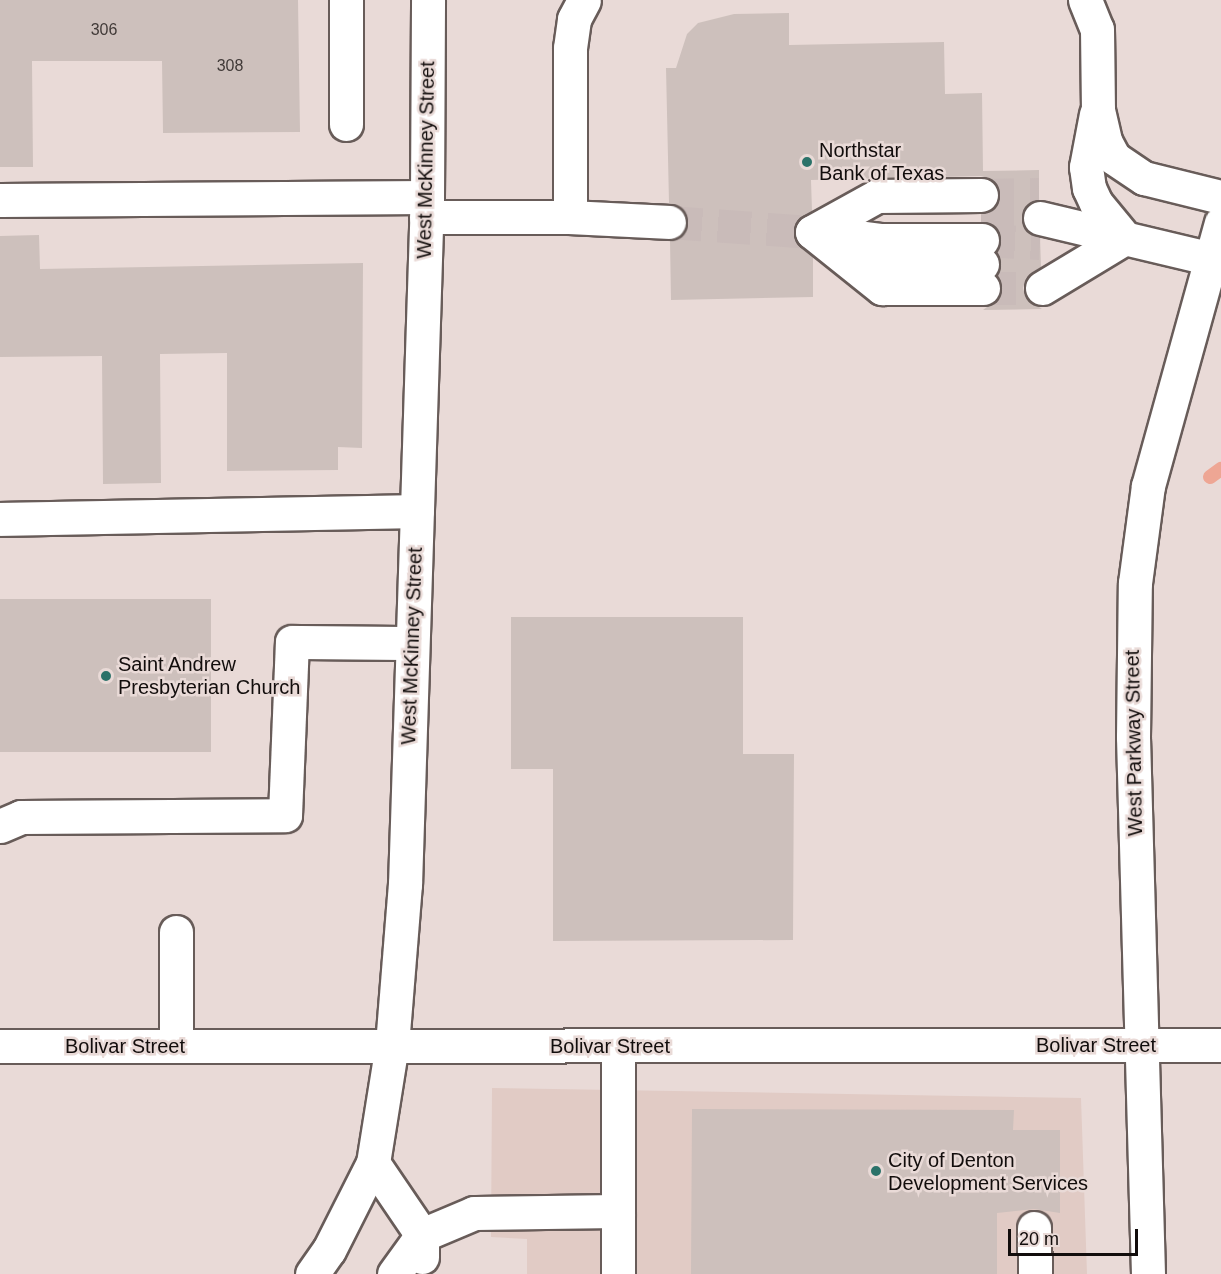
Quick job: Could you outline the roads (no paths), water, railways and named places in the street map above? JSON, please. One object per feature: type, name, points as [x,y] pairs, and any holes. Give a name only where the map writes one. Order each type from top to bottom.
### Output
[{"type":"street","points":[[346,0],[346,124]]},
{"type":"street","name":"West McKinney Street","points":[[312,1274],[329,1250],[373,1163],[392,1045],[405,885],[427,207],[428,0]]},
{"type":"street","points":[[570,217],[570,48],[574,19],[584,0]]},
{"type":"street","points":[[1085,0],[1097,29],[1098,110],[1105,141],[1114,158],[1144,178],[1221,197]]},
{"type":"street","points":[[1098,110],[1086,167],[1089,188],[1096,203],[1125,238]]},
{"type":"street","points":[[812,232],[877,196],[982,241]]},
{"type":"street","points":[[0,200],[427,207],[669,222]]},
{"type":"street","name":"West Parkway Street","points":[[1148,1274],[1132,691],[1135,583],[1148,486],[1221,223]]},
{"type":"street","points":[[812,232],[882,288],[982,241]]},
{"type":"street","points":[[812,232],[880,240],[982,241]]},
{"type":"street","points":[[1040,242],[1125,238]]},
{"type":"street","points":[[1040,242],[1125,238]]},
{"type":"street","points":[[1040,242],[1125,238],[1212,259]]},
{"type":"street","points":[[0,519],[417,511]]},
{"type":"street","points":[[0,826],[21,817],[285,814],[292,642],[412,643]]},
{"type":"street","points":[[176,932],[177,1046]]},
{"type":"street","name":"Bolivar Street","points":[[0,1046],[1221,1045]]},
{"type":"street","points":[[618,1046],[618,1274]]},
{"type":"street","points":[[373,1163],[422,1235],[422,1274]]},
{"type":"street","points":[[394,1274],[422,1235],[474,1213],[618,1211]]},
{"type":"street","points":[[1034,1228],[1035,1274]]},
{"type":"waterway","points":[[1210,477],[1221,469]]},
{"type":"tunnel","points":[[981,195],[1039,194]]},
{"type":"tunnel","points":[[981,217],[1040,218]]},
{"type":"tunnel","points":[[669,222],[812,232]]},
{"type":"tunnel","points":[[982,240],[1040,243]]},
{"type":"tunnel","points":[[983,288],[1042,288]]},
{"type":"place","name":"Northstar Bank of Texas","points":[[807,162]]},
{"type":"place","name":"Saint Andrew Presbyterian Church","points":[[106,676]]},
{"type":"place","name":"City of Denton Development Services","points":[[876,1171]]}]
